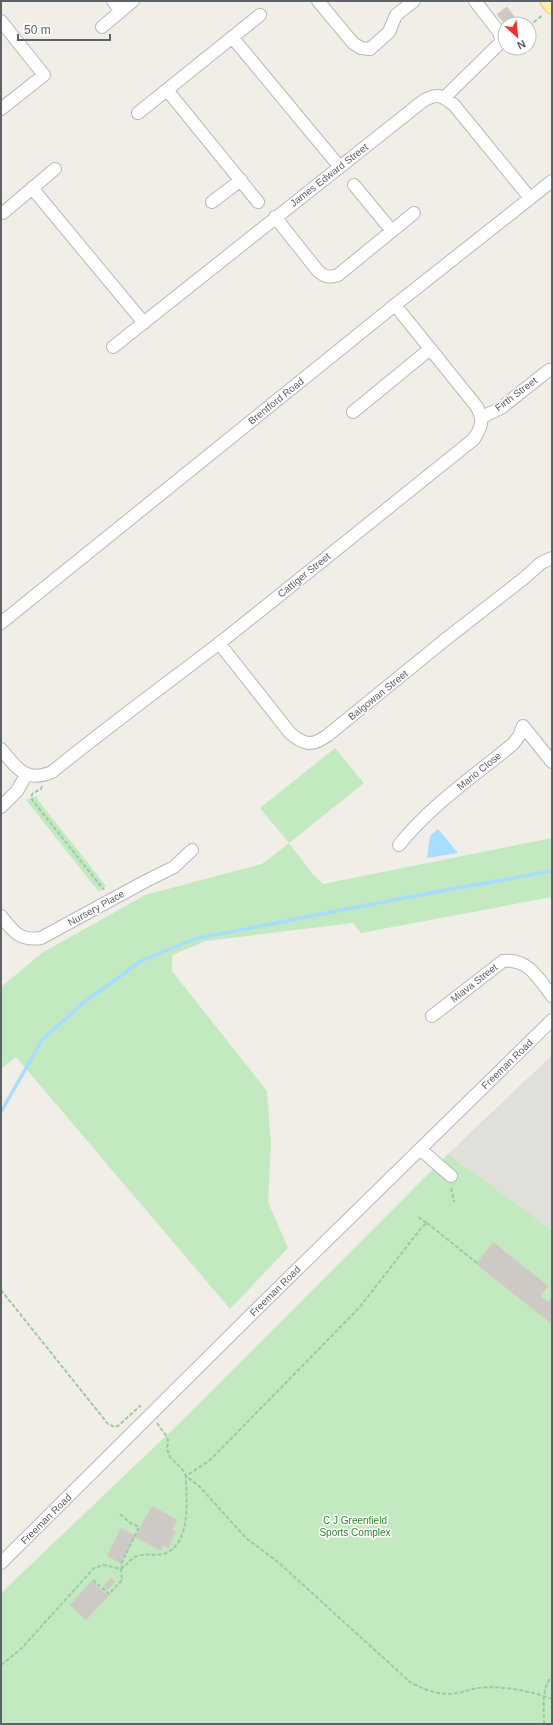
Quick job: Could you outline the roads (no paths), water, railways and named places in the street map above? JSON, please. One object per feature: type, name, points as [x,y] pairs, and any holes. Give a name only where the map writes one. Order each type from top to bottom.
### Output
[{"type":"street","points":[[113,1],[121,11]]},
{"type":"street","points":[[102,27],[133,1]]},
{"type":"street","points":[[318,1],[353,43],[361,48],[370,49],[389,32],[396,16],[414,1]]},
{"type":"street","points":[[475,1],[499,32],[502,40],[445,97],[454,105],[530,198]]},
{"type":"street","points":[[138,113],[260,15]]},
{"type":"street","points":[[1,21],[44,75],[1,109]]},
{"type":"street","points":[[232,37],[339,166]]},
{"type":"street","points":[[167,90],[258,202]]},
{"type":"street","name":"James Edward Street","points":[[113,347],[144,324],[339,166],[423,101],[433,95],[445,97]]},
{"type":"street","points":[[3,213],[55,169]]},
{"type":"street","points":[[212,202],[241,180]]},
{"type":"street","name":"Brentford Road","points":[[1,623],[395,305],[552,181]]},
{"type":"street","points":[[354,185],[392,231]]},
{"type":"street","points":[[32,188],[144,324]]},
{"type":"street","points":[[275,217],[318,271],[324,276],[332,277],[338,275],[414,213]]},
{"type":"street","points":[[395,305],[477,407],[482,417]]},
{"type":"street","points":[[353,412],[430,349]]},
{"type":"street","name":"Firth Street","points":[[482,417],[501,408],[549,370]]},
{"type":"street","name":"Cattiger Street","points":[[26,774],[41,776],[52,772],[108,726],[135,708],[219,643],[474,439],[481,428],[482,417]]},
{"type":"street","name":"Balgowan Street","points":[[219,643],[290,733],[304,743],[313,744],[328,736],[446,639],[523,579],[540,563],[552,558]]},
{"type":"street","name":"Mario Close","points":[[399,845],[415,825],[430,811],[513,744],[519,736],[523,726],[552,762]]},
{"type":"street","points":[[1,749],[19,770],[26,774],[17,791],[1,807]]},
{"type":"street","name":"Nursery Place","points":[[1,916],[15,933],[33,939],[41,938],[174,867],[192,850]]},
{"type":"street","name":"Miava Street","points":[[432,1016],[503,961],[514,960],[524,964],[552,996]]},
{"type":"street","name":"Freeman Road","points":[[1,1563],[552,1020]]},
{"type":"street","points":[[420,1149],[451,1176]]},
{"type":"water","points":[[438,829],[458,853],[427,858],[430,836]]},
{"type":"waterway","points":[[1,1112],[42,1040],[83,1003],[141,961],[195,939],[398,899],[552,871]]},
{"type":"park label","name":"C J Greenfield Sports Complex","points":[[355,1526]]}]
